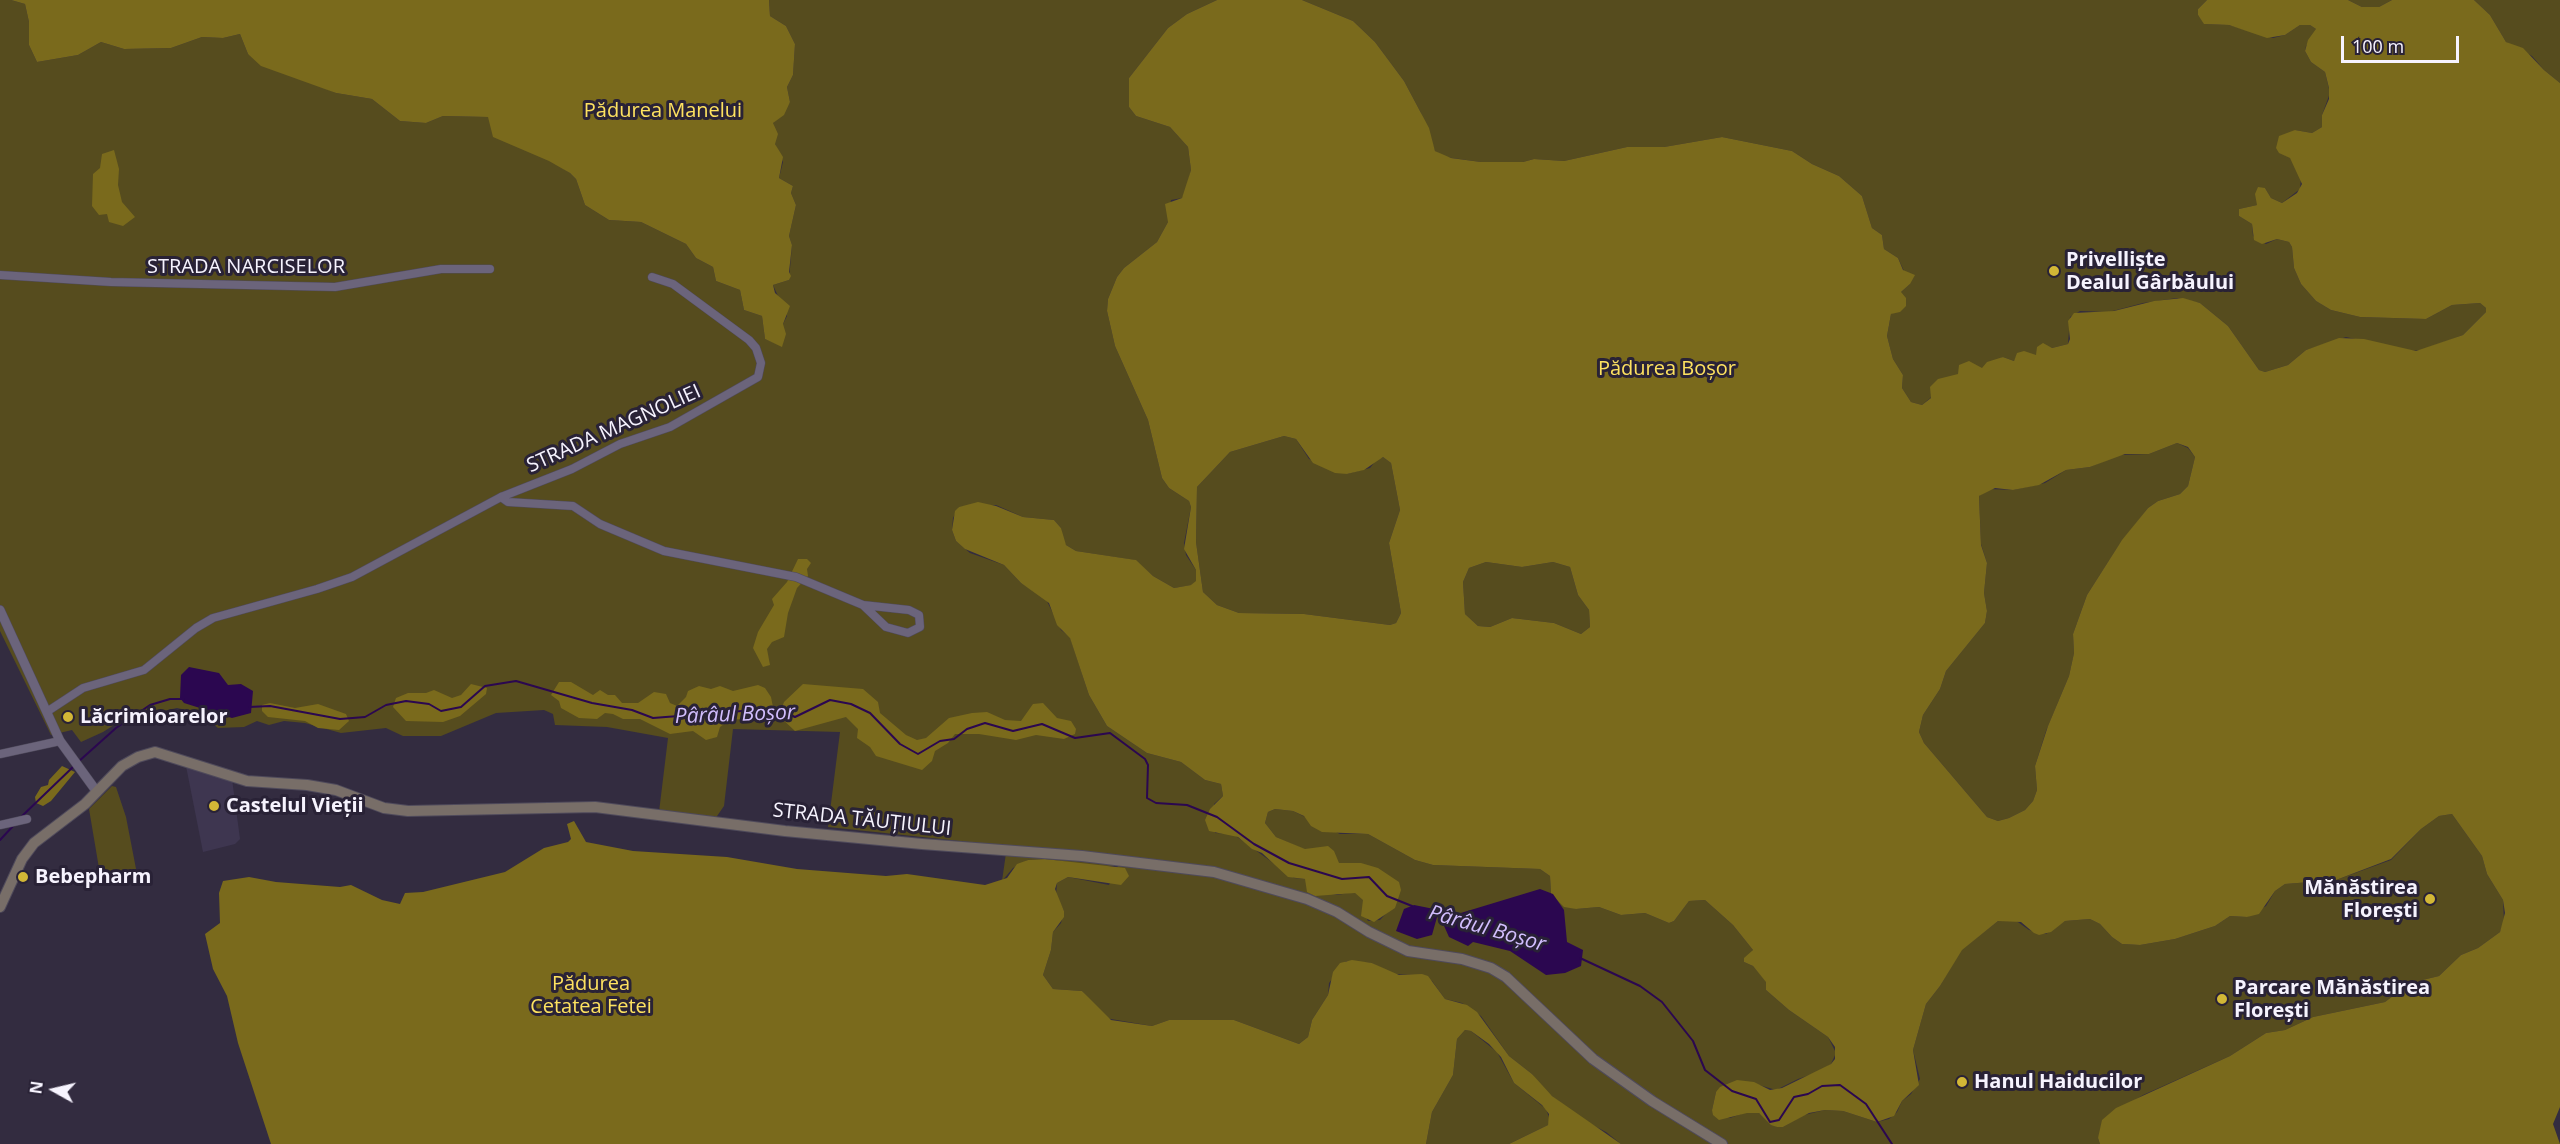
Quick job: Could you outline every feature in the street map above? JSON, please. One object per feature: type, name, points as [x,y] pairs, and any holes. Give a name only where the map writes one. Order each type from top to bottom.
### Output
[{"type":"main road","name":"STRADA TĂUȚIULUI","points":[[0,907],[28,849],[123,766],[138,757],[155,752],[247,781],[307,785],[336,790],[384,808],[408,811],[595,807],[785,831],[1082,856],[1214,872],[1307,899],[1337,912],[1369,932],[1408,951],[1462,959],[1491,968],[1506,977],[1593,1059],[1652,1101],[1722,1144]]},
{"type":"street","name":"STRADA NARCISELOR","points":[[0,275],[111,282],[335,287],[441,268],[490,270]]},
{"type":"street","name":"STRADA MAGNOLIEI","points":[[501,497],[572,469],[620,444],[670,427],[758,377],[760,363],[756,348],[749,340],[673,284],[652,277]]},
{"type":"street","points":[[48,711],[83,688],[144,670],[196,628],[213,618],[352,577],[501,497],[508,502],[573,506],[600,524],[664,551],[796,578],[863,605],[909,610],[919,615],[920,627],[908,633],[886,627],[863,605]]},
{"type":"street","points":[[0,610],[60,741],[92,791]]},
{"type":"street","points":[[0,754],[60,741]]},
{"type":"street","points":[[0,825],[27,819]]},
{"type":"shaded area","points":[[0,0],[25,4],[29,22],[29,45],[37,62],[78,55],[101,42],[124,49],[171,48],[202,37],[223,38],[240,34],[248,54],[336,93],[372,99],[400,121],[426,123],[443,116],[488,117],[570,173],[576,179],[585,205],[609,220],[641,222],[686,244],[696,258],[713,267],[716,281],[740,290],[744,310],[762,316],[765,339],[782,346],[783,324],[787,316],[773,285],[789,280],[792,245],[789,236],[796,205],[791,193],[793,186],[779,178],[783,162],[775,144],[773,123],[790,102],[787,87],[793,75],[795,44],[786,26],[770,16],[769,0],[1217,0],[1187,14],[1168,28],[1129,78],[1129,107],[1136,116],[1170,127],[1188,147],[1191,170],[1182,198],[1171,200],[1168,222],[1157,242],[1124,268],[1117,277],[1108,299],[1107,311],[1115,346],[1148,420],[1162,478],[1169,488],[1189,501],[1191,507],[1184,543],[1186,555],[1196,570],[1196,582],[1192,585],[1174,588],[1153,576],[1135,560],[1076,551],[1062,540],[1061,528],[1054,520],[1023,517],[996,505],[959,507],[953,518],[952,530],[956,541],[970,553],[1004,565],[1021,583],[1046,599],[1061,630],[1070,637],[1089,695],[1107,726],[1147,753],[1181,762],[1205,780],[1221,784],[1223,796],[1214,804],[1215,833],[1233,834],[1294,878],[1306,879],[1325,893],[1337,895],[1354,892],[1363,899],[1363,911],[1368,921],[1380,920],[1396,903],[1400,887],[1392,878],[1375,871],[1345,867],[1276,837],[1265,823],[1268,812],[1275,809],[1293,811],[1340,834],[1368,834],[1415,860],[1433,865],[1540,869],[1550,876],[1551,894],[1576,909],[1599,907],[1621,915],[1645,913],[1669,923],[1674,921],[1689,901],[1705,900],[1733,925],[1753,950],[1744,962],[1753,966],[1767,982],[1766,990],[1789,1010],[1828,1037],[1836,1053],[1831,1064],[1821,1071],[1776,1090],[1759,1085],[1716,1092],[1712,1110],[1730,1118],[1747,1112],[1759,1113],[1777,1127],[1783,1127],[1804,1115],[1825,1110],[1843,1111],[1877,1122],[1889,1119],[1897,1112],[1902,1101],[1911,1094],[1920,1079],[1913,1050],[1926,1004],[1940,986],[1961,950],[1998,921],[2015,920],[2029,930],[2046,934],[2065,921],[2090,919],[2100,924],[2122,944],[2140,945],[2175,939],[2215,926],[2230,916],[2247,917],[2266,906],[2275,891],[2285,884],[2336,880],[2391,860],[2421,829],[2439,816],[2452,814],[2482,856],[2487,874],[2503,900],[2504,922],[2500,932],[2478,948],[2461,955],[2439,976],[2410,983],[2385,1002],[2313,1017],[2285,1030],[2266,1033],[2230,1056],[2143,1095],[2128,1104],[2098,1138],[2100,1144],[1621,1144],[1606,1132],[1581,1119],[1543,1089],[1532,1074],[1509,1056],[1481,1016],[1462,1003],[1445,999],[1432,981],[1416,975],[1393,974],[1372,963],[1346,961],[1329,983],[1328,995],[1312,1020],[1308,1037],[1299,1044],[1234,1020],[1169,1020],[1152,1026],[1105,1018],[1082,991],[1053,989],[1043,975],[1051,950],[1053,932],[1061,923],[1064,911],[1056,895],[1057,883],[1068,877],[1109,885],[1118,866],[1095,866],[1045,859],[1028,860],[1013,868],[1002,881],[1007,846],[828,827],[840,732],[733,729],[724,806],[715,819],[659,812],[668,738],[607,727],[555,725],[553,714],[544,710],[496,713],[441,736],[403,736],[386,728],[341,733],[305,723],[284,721],[269,725],[257,721],[244,727],[218,728],[199,713],[177,708],[122,720],[81,742],[72,730],[51,735],[0,631]]},
{"type":"shaded area","points":[[1302,0],[2207,0],[2198,9],[2198,15],[2205,24],[2229,25],[2273,38],[2285,35],[2300,25],[2310,25],[2316,29],[2316,33],[2305,51],[2311,62],[2325,72],[2330,93],[2322,115],[2322,127],[2312,133],[2295,130],[2285,155],[2290,157],[2301,178],[2300,189],[2282,203],[2271,198],[2265,188],[2257,199],[2257,205],[2239,209],[2239,216],[2252,224],[2253,236],[2266,244],[2277,239],[2289,242],[2292,247],[2294,268],[2301,284],[2316,301],[2331,310],[2360,317],[2426,319],[2452,305],[2480,303],[2486,308],[2486,312],[2463,335],[2422,350],[2410,351],[2346,337],[2306,350],[2288,365],[2265,372],[2259,370],[2228,326],[2200,303],[2177,298],[2143,303],[2109,312],[2080,311],[2070,317],[2068,344],[2047,347],[2036,355],[2016,357],[2014,361],[2003,357],[1982,369],[1959,374],[1922,405],[1911,402],[1902,388],[1903,375],[1893,359],[1887,336],[1891,314],[1895,311],[1901,292],[1910,284],[1898,258],[1884,249],[1882,235],[1872,228],[1862,196],[1839,176],[1812,164],[1792,151],[1722,137],[1664,147],[1627,147],[1564,161],[1534,159],[1523,162],[1481,162],[1445,157],[1435,151],[1421,113],[1404,81],[1375,42],[1353,21]]},
{"type":"shaded area","points":[[2348,0],[2392,0],[2379,7],[2362,7]]},
{"type":"shaded area","points":[[2474,0],[2560,0],[2560,83],[2532,56],[2506,42],[2490,15]]},
{"type":"shaded area","points":[[1284,436],[1296,439],[1309,459],[1347,474],[1370,468],[1377,459],[1383,457],[1391,463],[1400,510],[1389,543],[1401,613],[1396,623],[1390,625],[1304,614],[1239,613],[1217,605],[1203,592],[1196,542],[1197,487],[1230,452]]},
{"type":"shaded area","points":[[2177,443],[2188,448],[2195,457],[2188,486],[2180,494],[2158,501],[2148,508],[2119,545],[2087,595],[2073,634],[2074,653],[2069,676],[2046,731],[2035,766],[2037,790],[2033,801],[2025,810],[2009,818],[1998,821],[1987,817],[1924,743],[1919,732],[1923,715],[1940,689],[1946,671],[1985,623],[1987,611],[1984,593],[1987,563],[1981,544],[1979,496],[1989,489],[2013,490],[2045,483],[2066,470],[2090,467],[2119,455],[2149,454]]},
{"type":"shaded area","points":[[1486,562],[1522,567],[1553,562],[1570,567],[1578,595],[1589,610],[1590,627],[1581,634],[1554,623],[1512,618],[1490,627],[1478,626],[1465,614],[1463,582],[1469,568]]},
{"type":"shaded area","name":"Castelul Vieții","points":[[186,766],[232,779],[240,839],[235,844],[203,852]]},
{"type":"shaded area","points":[[112,786],[116,787],[126,817],[137,874],[101,880],[89,809]]},
{"type":"shaded area","points":[[1465,1030],[1471,1031],[1497,1052],[1514,1083],[1546,1109],[1550,1120],[1548,1125],[1509,1144],[1426,1144],[1432,1112],[1453,1075],[1457,1039]]},
{"type":"green space","name":"Pădurea Manelui","points":[[11,0],[769,0],[770,16],[786,26],[795,44],[793,75],[787,87],[790,102],[784,115],[773,123],[778,134],[775,144],[783,157],[779,178],[793,186],[791,193],[796,205],[789,236],[792,245],[789,272],[791,276],[789,280],[773,285],[775,293],[790,306],[783,324],[786,334],[782,347],[765,339],[762,316],[744,310],[740,290],[716,281],[713,267],[696,258],[686,244],[641,222],[609,220],[585,205],[576,179],[570,173],[549,161],[493,137],[488,117],[443,116],[426,123],[400,121],[372,99],[336,93],[261,66],[248,54],[240,34],[223,38],[202,37],[171,48],[124,49],[101,42],[78,55],[37,62],[29,45],[29,22],[25,4]]},
{"type":"green space","name":"Pădurea Boșor","points":[[1217,0],[1302,0],[1353,21],[1375,42],[1404,81],[1429,128],[1435,151],[1451,158],[1481,162],[1523,162],[1534,159],[1564,161],[1627,147],[1664,147],[1722,137],[1792,151],[1812,164],[1839,176],[1862,196],[1872,228],[1882,235],[1884,249],[1898,258],[1903,270],[1915,275],[1910,284],[1901,292],[1906,298],[1906,306],[1900,312],[1891,314],[1887,336],[1893,359],[1903,375],[1902,388],[1911,402],[1922,405],[1931,398],[1930,387],[1938,379],[1958,374],[1959,365],[1969,361],[1982,368],[1987,362],[2003,357],[2014,361],[2017,353],[2024,351],[2036,355],[2037,347],[2043,343],[2052,348],[2068,344],[2070,339],[2068,321],[2074,313],[2114,311],[2154,301],[2183,298],[2200,303],[2228,326],[2259,370],[2265,372],[2288,365],[2306,350],[2339,338],[2364,339],[2416,351],[2463,335],[2486,312],[2486,308],[2480,303],[2452,305],[2426,319],[2360,317],[2331,310],[2316,301],[2301,284],[2294,268],[2292,247],[2289,242],[2277,239],[2262,244],[2254,240],[2252,224],[2239,216],[2239,209],[2257,205],[2255,194],[2258,187],[2265,188],[2271,198],[2282,203],[2297,193],[2302,184],[2290,158],[2279,153],[2276,148],[2279,136],[2295,130],[2312,133],[2322,127],[2322,115],[2329,99],[2329,88],[2325,72],[2311,62],[2305,51],[2308,40],[2316,29],[2310,25],[2300,25],[2285,35],[2267,38],[2229,25],[2204,24],[2198,15],[2198,9],[2207,0],[2348,0],[2362,7],[2379,7],[2392,0],[2474,0],[2490,15],[2506,42],[2523,48],[2560,83],[2560,1107],[2553,1124],[2560,1144],[2100,1144],[2098,1138],[2102,1120],[2116,1108],[2230,1056],[2266,1033],[2285,1030],[2313,1017],[2385,1002],[2410,983],[2439,976],[2461,955],[2478,948],[2500,932],[2505,913],[2503,900],[2487,874],[2482,856],[2452,814],[2439,816],[2421,829],[2391,859],[2336,880],[2285,884],[2275,891],[2259,914],[2247,917],[2230,916],[2215,926],[2175,939],[2140,945],[2122,944],[2100,924],[2090,919],[2065,921],[2051,932],[2039,935],[2021,922],[1998,921],[1962,950],[1926,1004],[1913,1050],[1919,1085],[1902,1101],[1894,1116],[1877,1122],[1843,1111],[1825,1110],[1809,1113],[1783,1127],[1771,1125],[1759,1113],[1747,1113],[1719,1120],[1713,1115],[1712,1110],[1716,1092],[1720,1087],[1737,1080],[1754,1082],[1770,1090],[1782,1088],[1831,1064],[1835,1059],[1835,1047],[1828,1037],[1789,1010],[1766,990],[1766,982],[1753,966],[1744,962],[1744,958],[1753,950],[1733,925],[1705,900],[1689,901],[1674,921],[1669,923],[1645,913],[1621,915],[1599,907],[1576,909],[1564,907],[1551,894],[1550,876],[1540,869],[1433,865],[1415,860],[1368,834],[1322,832],[1311,826],[1304,816],[1293,811],[1275,809],[1268,812],[1265,823],[1276,837],[1305,849],[1328,846],[1334,851],[1339,863],[1361,863],[1378,868],[1399,882],[1401,890],[1395,908],[1374,922],[1361,916],[1363,900],[1355,893],[1315,896],[1307,892],[1305,879],[1288,877],[1262,853],[1252,849],[1238,837],[1209,831],[1205,820],[1210,809],[1223,796],[1221,784],[1205,780],[1181,762],[1147,753],[1107,726],[1089,695],[1070,638],[1057,625],[1049,603],[1021,583],[1004,565],[965,549],[956,541],[952,530],[955,511],[959,507],[978,502],[996,506],[1023,517],[1054,520],[1061,528],[1066,545],[1076,551],[1136,560],[1153,576],[1174,588],[1191,585],[1196,581],[1196,570],[1184,549],[1191,507],[1189,501],[1169,488],[1162,478],[1148,420],[1115,346],[1107,311],[1108,299],[1117,277],[1124,268],[1157,242],[1168,222],[1165,204],[1182,198],[1191,170],[1188,147],[1170,127],[1136,116],[1129,107],[1129,78],[1168,28],[1187,14]],"holes":[[[1284,436],[1296,439],[1313,463],[1335,473],[1347,474],[1364,470],[1383,457],[1391,463],[1400,510],[1389,543],[1401,613],[1396,623],[1390,625],[1304,614],[1239,613],[1217,605],[1203,592],[1196,542],[1197,487],[1230,452]],[[2177,443],[2188,447],[2195,457],[2188,486],[2180,494],[2158,501],[2148,508],[2122,540],[2087,595],[2073,634],[2074,653],[2069,676],[2048,726],[2035,766],[2037,790],[2033,801],[2025,810],[2009,818],[1998,821],[1987,817],[1924,743],[1919,732],[1923,715],[1940,689],[1946,671],[1985,623],[1987,611],[1984,593],[1987,563],[1981,545],[1979,496],[1995,488],[2013,490],[2039,485],[2066,470],[2090,467],[2125,454],[2149,454]],[[1486,562],[1522,567],[1553,562],[1570,567],[1578,595],[1589,610],[1590,627],[1581,634],[1554,623],[1512,618],[1490,627],[1478,626],[1465,614],[1463,582],[1469,568]]]},
{"type":"green space","points":[[114,150],[119,169],[118,185],[122,202],[135,217],[123,226],[109,222],[107,214],[99,215],[92,206],[93,174],[100,168],[102,154]]},
{"type":"green space","points":[[798,559],[807,559],[811,563],[807,569],[808,576],[797,588],[788,613],[784,637],[772,642],[767,649],[770,665],[763,667],[753,648],[758,632],[774,605],[772,599],[787,582]]},
{"type":"green space","points":[[559,682],[571,682],[593,695],[600,690],[608,695],[615,695],[622,703],[638,703],[654,692],[666,694],[670,703],[677,706],[686,697],[688,691],[699,686],[711,689],[720,686],[733,691],[758,685],[765,688],[771,697],[773,707],[769,715],[751,720],[731,719],[720,727],[717,737],[706,740],[693,731],[670,734],[640,719],[623,719],[613,714],[605,713],[597,719],[579,718],[561,708],[559,701],[551,695]]},
{"type":"green space","points":[[471,684],[487,688],[486,694],[460,716],[443,722],[406,721],[393,707],[396,698],[408,693],[426,693],[434,690],[452,698],[461,695]]},
{"type":"green space","points":[[803,684],[863,689],[878,702],[880,713],[906,735],[917,740],[926,738],[949,718],[987,712],[1005,720],[1021,721],[1033,704],[1043,703],[1057,718],[1071,721],[1076,729],[1075,734],[1064,739],[1036,735],[1016,740],[979,734],[955,734],[948,743],[935,751],[932,761],[922,770],[876,756],[870,747],[857,738],[858,729],[846,717],[795,731],[779,716],[784,702]]},
{"type":"green space","points":[[270,703],[295,708],[318,704],[346,714],[349,721],[339,730],[318,728],[305,721],[268,717],[262,711],[262,705]]},
{"type":"green space","points":[[62,766],[75,772],[51,801],[43,806],[36,803],[35,797],[41,787],[48,785],[49,780]]},
{"type":"green space","name":"Pădurea Cetatea Fetei","points":[[574,821],[586,842],[633,851],[727,857],[797,869],[886,876],[907,874],[985,885],[1007,878],[1017,864],[1028,860],[1045,859],[1125,868],[1129,876],[1121,885],[1068,877],[1057,883],[1055,889],[1064,911],[1064,917],[1053,932],[1051,950],[1043,975],[1053,989],[1082,991],[1111,1020],[1152,1026],[1169,1020],[1234,1020],[1299,1044],[1308,1037],[1312,1020],[1328,995],[1333,972],[1340,963],[1352,960],[1372,963],[1399,975],[1422,974],[1428,976],[1445,999],[1467,1005],[1477,1012],[1509,1056],[1532,1074],[1552,1096],[1621,1144],[1509,1144],[1548,1125],[1549,1114],[1542,1105],[1514,1083],[1501,1057],[1489,1044],[1471,1031],[1465,1030],[1457,1039],[1453,1075],[1432,1112],[1426,1144],[271,1144],[238,1043],[227,996],[213,969],[205,934],[220,923],[219,893],[223,881],[249,877],[276,882],[340,887],[351,885],[382,900],[400,904],[405,893],[423,892],[505,872],[544,848],[568,842],[571,839],[567,824]]},
{"type":"water","points":[[189,667],[219,673],[228,685],[241,684],[253,691],[251,713],[232,718],[184,703],[180,698],[181,675]]},
{"type":"water","points":[[1540,889],[1553,894],[1564,910],[1567,942],[1583,950],[1581,966],[1565,973],[1546,975],[1510,951],[1473,942],[1468,946],[1449,937],[1441,919]]},
{"type":"water","points":[[1414,905],[1439,910],[1432,935],[1417,939],[1396,931],[1404,909]]},
{"type":"waterway","name":"Pârâul Boșor","points":[[249,707],[270,706],[340,719],[365,717],[386,705],[406,701],[429,704],[441,711],[461,707],[485,686],[516,681],[592,703],[632,710],[653,718],[755,710],[779,710],[795,717],[830,700],[851,704],[870,713],[900,744],[918,754],[940,741],[954,739],[967,729],[985,723],[1013,731],[1042,724],[1075,738],[1110,733],[1145,759],[1148,765],[1147,798],[1156,803],[1187,805],[1217,817],[1254,844],[1289,863],[1342,879],[1369,877],[1387,896],[1412,906]]},
{"type":"waterway","name":"Pârâul Boșor","points":[[78,762],[116,728],[150,705],[170,699],[184,699]]},
{"type":"waterway","name":"Pârâul Boșor","points":[[20,818],[74,766]]},
{"type":"waterway","name":"Pârâul Boșor","points":[[0,840],[14,825]]},
{"type":"waterway","name":"Pârâul Boșor","points":[[1580,958],[1640,986],[1662,1002],[1693,1041],[1705,1070],[1732,1091],[1756,1099],[1770,1122],[1779,1120],[1794,1097],[1808,1094],[1822,1086],[1840,1085],[1866,1104],[1892,1144]]},
{"type":"place","name":"Privelliște Dealul Gârbăului","points":[[2054,271]]},
{"type":"place","name":"Lăcrimioarelor","points":[[68,717]]},
{"type":"place","name":"Castelul Vieții","points":[[214,806]]},
{"type":"place","name":"Bebepharm","points":[[23,877]]},
{"type":"place","name":"Mănăstirea Florești","points":[[2430,899]]},
{"type":"place","name":"Parcare Mănăstirea Florești","points":[[2222,999]]},
{"type":"place","name":"Hanul Haiducilor","points":[[1962,1082]]}]
